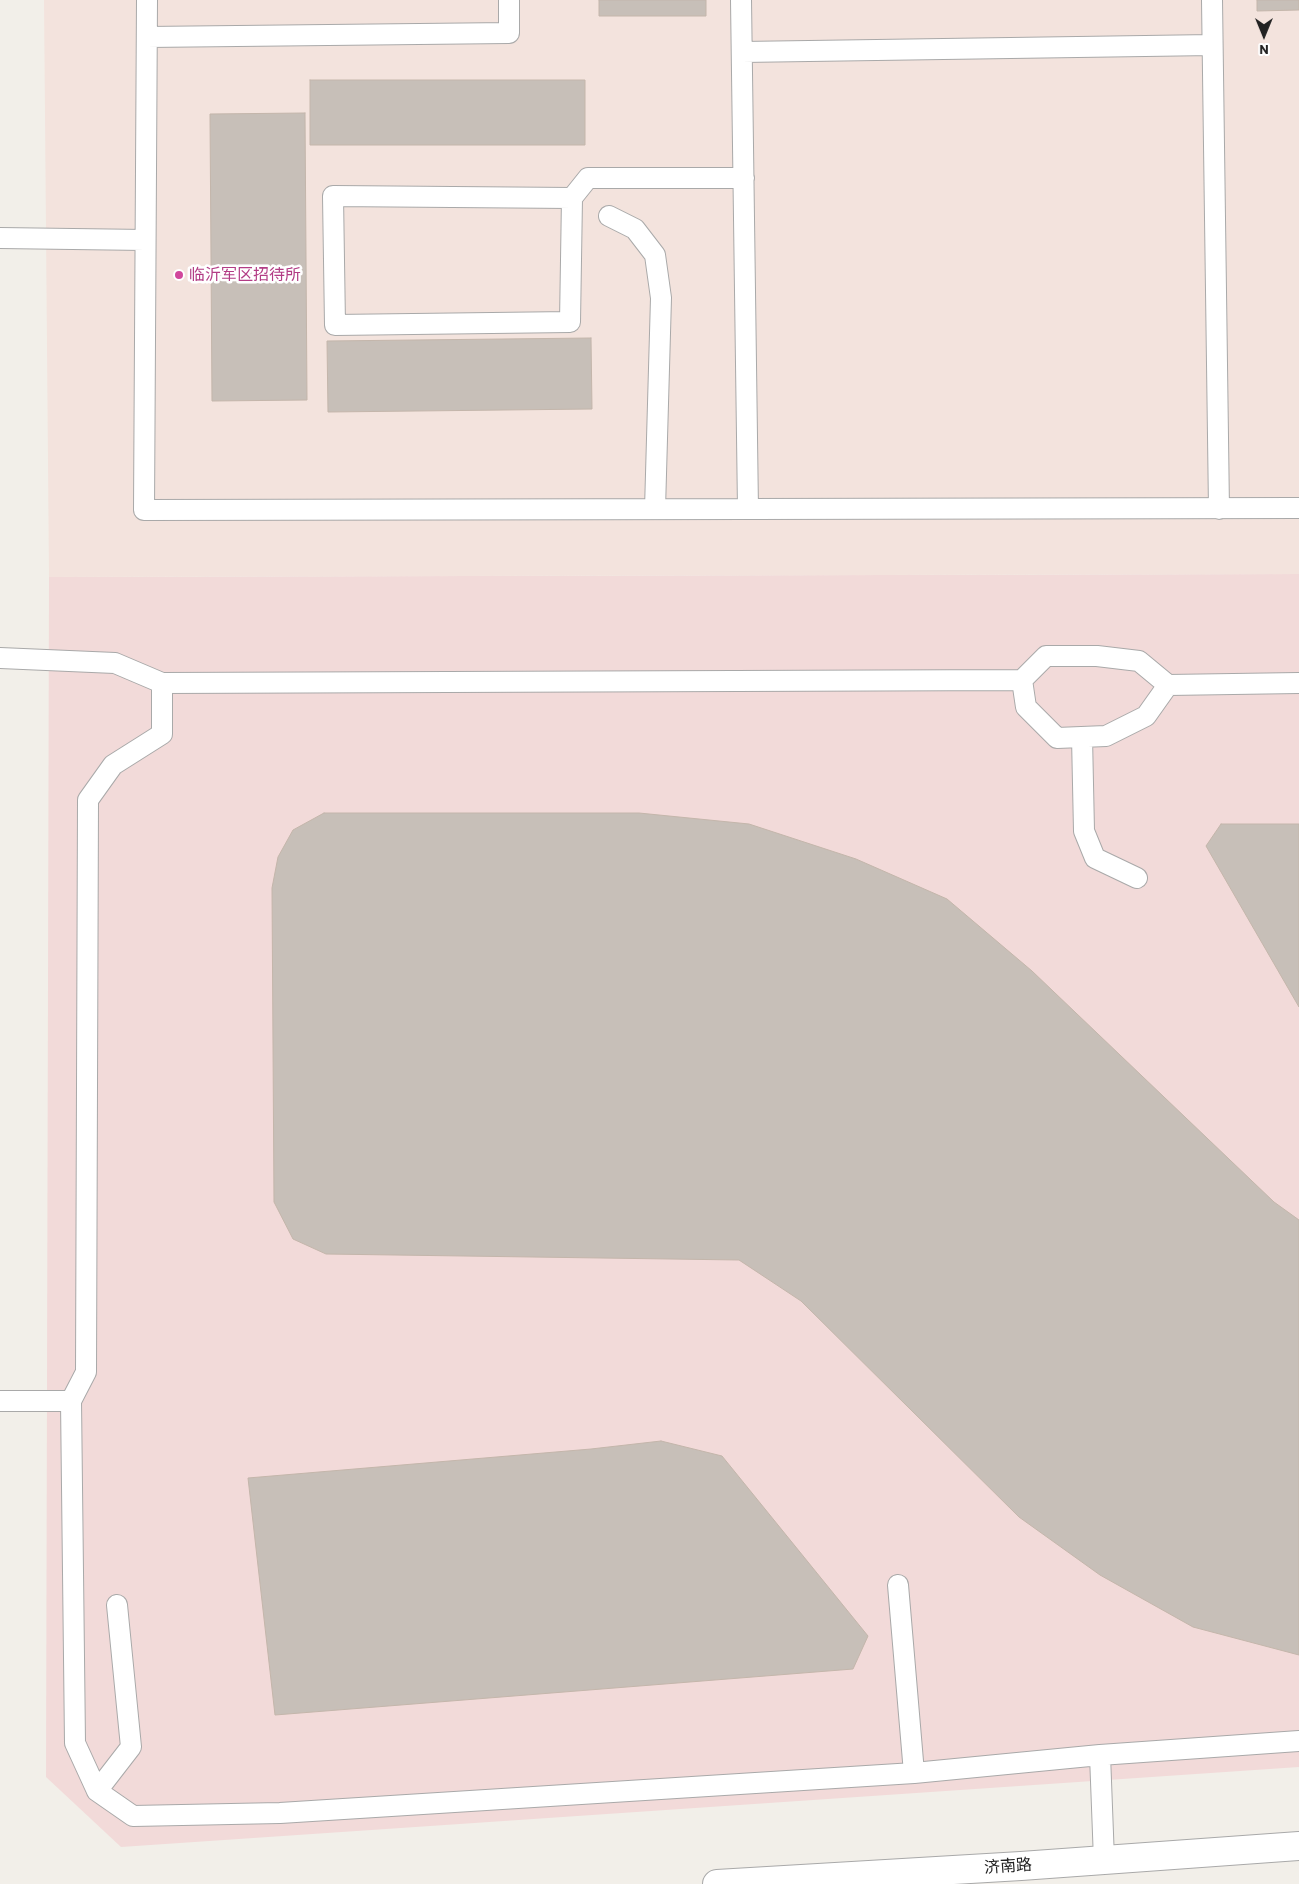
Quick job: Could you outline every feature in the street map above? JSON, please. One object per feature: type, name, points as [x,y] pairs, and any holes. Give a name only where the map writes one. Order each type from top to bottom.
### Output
[{"type":"street","name":"济南路","points":[[717,1884],[1299,1846]]},
{"type":"street","name":"济南路","points":[[1001,1884],[1299,1863]]},
{"type":"lane","points":[[147,0],[144,510],[1299,508]]},
{"type":"lane","points":[[147,37],[509,33],[509,0]]},
{"type":"lane","points":[[741,0],[748,508]]},
{"type":"lane","points":[[1212,0],[1219,508]]},
{"type":"lane","points":[[742,52],[1212,45]]},
{"type":"lane","points":[[572,198],[333,196],[335,325],[570,322],[572,198],[588,178],[744,178]]},
{"type":"lane","points":[[610,216],[635,229],[655,255],[660,298],[655,509]]},
{"type":"lane","points":[[0,238],[145,240]]},
{"type":"lane","points":[[0,658],[115,663],[162,683],[1022,680],[1046,656],[1097,656],[1139,661],[1168,685],[1299,683]]},
{"type":"lane","points":[[1022,680],[1026,707],[1057,738],[1106,736],[1146,716],[1168,685]]},
{"type":"lane","points":[[162,683],[162,734],[112,764],[88,800],[86,1372],[70,1401],[75,1743],[97,1791],[132,1816],[280,1813],[914,1773],[1100,1755],[1299,1741]]},
{"type":"lane","points":[[1082,737],[1084,831],[1095,858],[1138,878]]},
{"type":"lane","points":[[0,1401],[70,1401]]},
{"type":"lane","points":[[898,1585],[914,1773]]},
{"type":"lane","points":[[97,1791],[131,1747],[117,1605]]},
{"type":"lane","points":[[1100,1755],[1104,1860]]},
{"type":"shaded area","points":[[44,0],[1299,0],[1299,574],[49,577]]},
{"type":"shaded area","points":[[1299,574],[1299,1767],[121,1847],[46,1777],[49,577]]},
{"type":"building","points":[[599,0],[706,0],[706,16],[599,16]]},
{"type":"building","points":[[1257,0],[1299,0],[1299,10],[1257,11]]},
{"type":"building","points":[[310,80],[585,80],[585,145],[310,145]]},
{"type":"building","points":[[305,113],[307,400],[212,401],[210,114]]},
{"type":"building","points":[[591,338],[592,409],[328,412],[327,341]]},
{"type":"building","points":[[324,813],[639,813],[749,824],[856,859],[947,899],[1032,971],[1274,1202],[1299,1220],[1299,1655],[1193,1627],[1100,1575],[1019,1517],[801,1301],[739,1260],[326,1254],[293,1239],[274,1202],[272,888],[278,857],[293,830]]},
{"type":"building","points":[[1221,824],[1299,824],[1299,1007],[1206,846]]},
{"type":"building","points":[[661,1441],[722,1456],[868,1636],[853,1669],[275,1715],[248,1478],[591,1449]]},
{"type":"place","name":"临沂军区招待所","points":[[179,275]]}]
